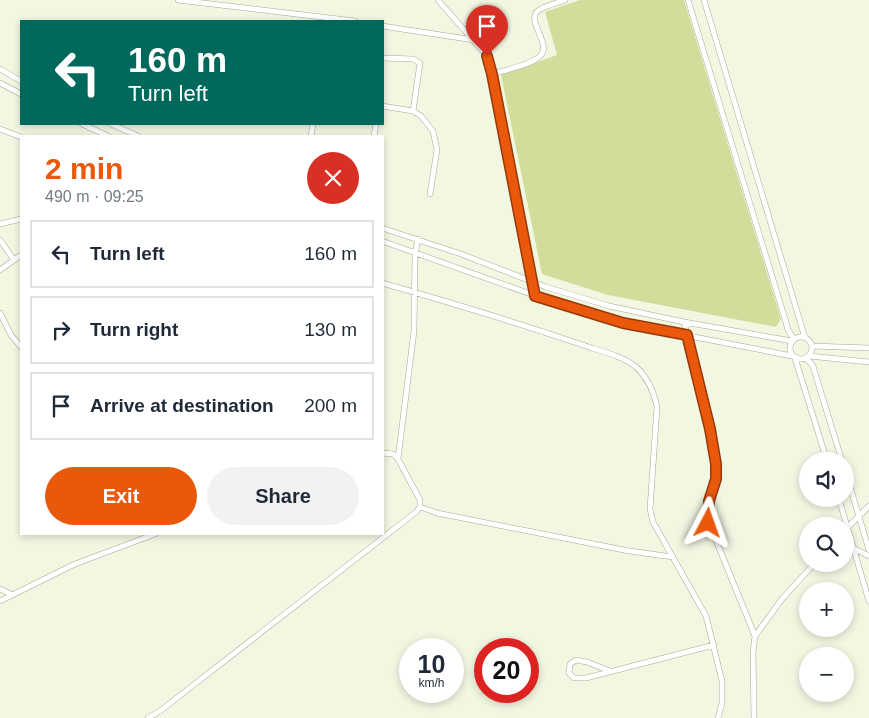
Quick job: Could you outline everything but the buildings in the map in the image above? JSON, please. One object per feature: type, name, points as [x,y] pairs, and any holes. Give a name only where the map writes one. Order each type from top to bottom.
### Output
[{"type":"lane","points":[[178,0],[347,20]]},
{"type":"lane","points":[[438,0],[487,56],[535,296]]},
{"type":"lane","points":[[492,74],[534,60],[544,52],[544,45],[534,20],[535,14],[539,10],[565,0]]},
{"type":"lane","points":[[688,0],[788,330],[793,340]]},
{"type":"lane","points":[[704,0],[805,338],[812,346],[869,348]]},
{"type":"lane","points":[[384,26],[474,40]]},
{"type":"lane","points":[[384,58],[419,61],[413,110]]},
{"type":"lane","points":[[0,69],[20,80]]},
{"type":"lane","points":[[0,83],[20,93]]},
{"type":"lane","points":[[384,106],[413,110],[429,124],[436,140],[436,158],[430,194]]},
{"type":"lane","points":[[84,125],[106,135]]},
{"type":"lane","points":[[113,125],[136,135]]},
{"type":"lane","points":[[0,129],[20,137]]},
{"type":"lane","points":[[0,224],[20,219]]},
{"type":"lane","points":[[384,229],[418,239],[533,282],[609,306],[684,322],[793,340],[805,338]]},
{"type":"lane","points":[[398,459],[414,331],[415,254],[418,239]]},
{"type":"lane","points":[[0,240],[14,260]]},
{"type":"lane","points":[[384,242],[535,296],[623,323],[794,357],[869,362]]},
{"type":"lane","points":[[0,270],[20,256]]},
{"type":"lane","points":[[384,284],[559,337],[626,360],[636,367],[648,380],[655,394],[657,407],[650,509],[653,522],[706,616],[723,692],[718,718]]},
{"type":"lane","points":[[0,313],[11,335],[20,346]]},
{"type":"lane","points":[[684,322],[710,429],[716,464],[716,479],[709,501],[708,523],[755,636],[753,652],[754,718]]},
{"type":"lane","points":[[793,340],[789,349],[794,357],[825,452]]},
{"type":"lane","points":[[812,346],[808,357],[813,366],[839,452]]},
{"type":"lane","points":[[148,718],[160,711],[342,572],[416,512],[420,507],[420,500],[398,459],[393,454],[384,453]]},
{"type":"lane","points":[[854,500],[869,550]]},
{"type":"lane","points":[[854,521],[869,506]]},
{"type":"lane","points":[[420,507],[436,513],[672,558]]},
{"type":"lane","points":[[0,601],[75,564],[152,535]]},
{"type":"lane","points":[[855,549],[869,556]]},
{"type":"lane","points":[[855,549],[869,601]]},
{"type":"lane","points":[[755,636],[782,600],[807,572]]},
{"type":"lane","points":[[0,588],[13,595]]},
{"type":"lane","points":[[610,671],[576,660],[570,664],[569,673],[574,678],[586,678],[714,645]]},
{"type":"green space","points":[[580,0],[684,0],[781,319],[776,327],[608,295],[542,274],[501,75],[557,55],[545,12]]},
{"type":"route","points":[[487,56],[535,296],[607,319],[687,335],[710,429],[716,464],[716,479],[709,501],[708,523]]}]
